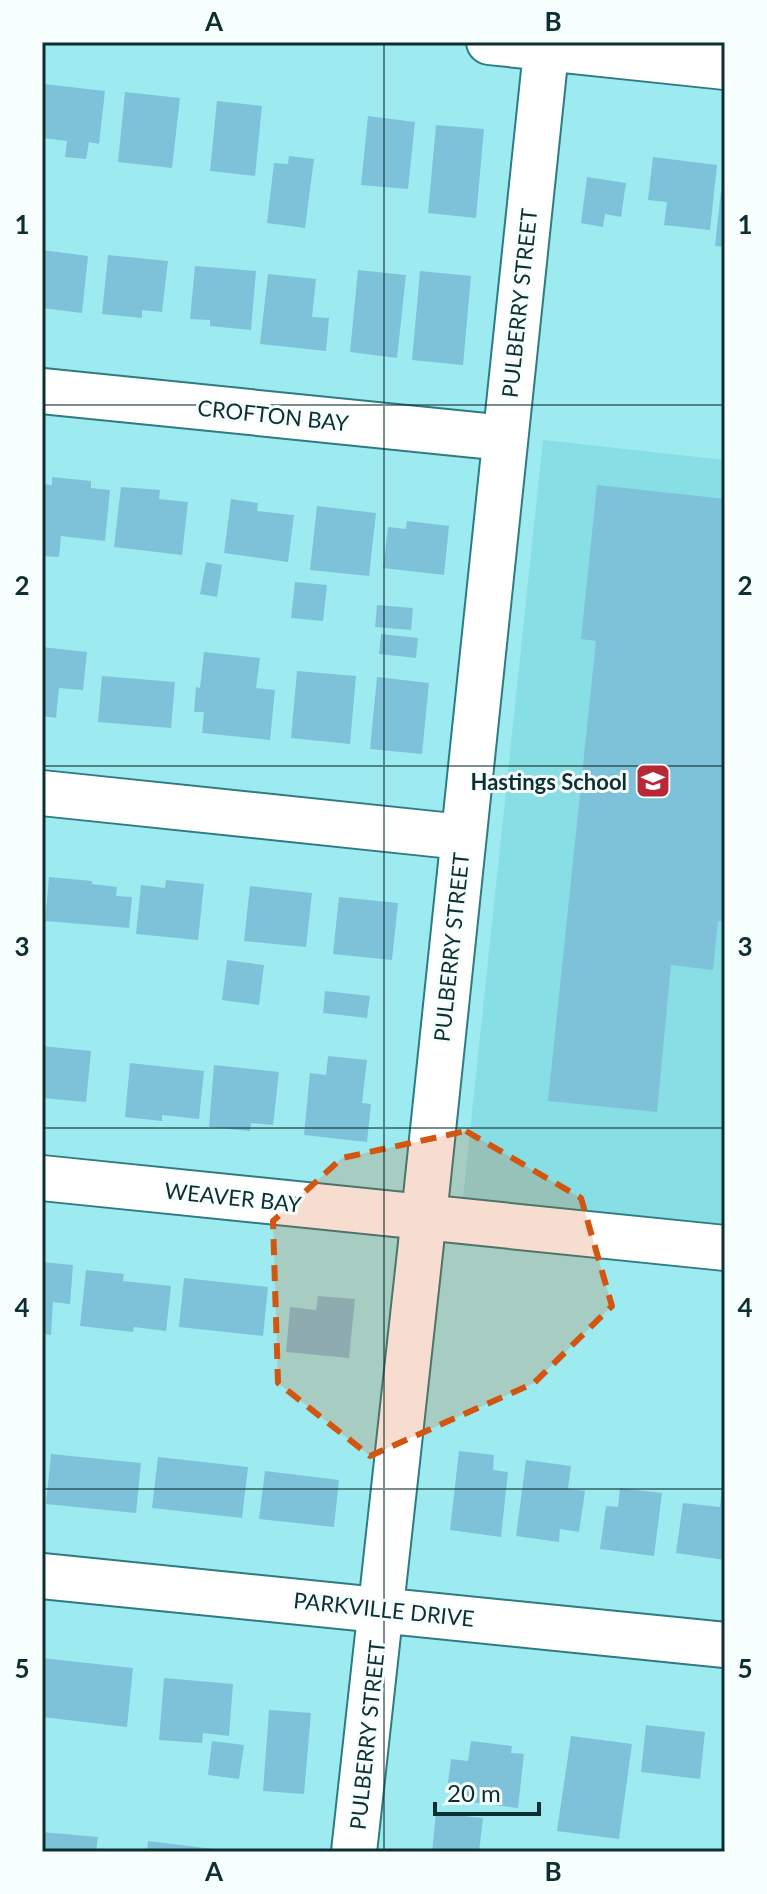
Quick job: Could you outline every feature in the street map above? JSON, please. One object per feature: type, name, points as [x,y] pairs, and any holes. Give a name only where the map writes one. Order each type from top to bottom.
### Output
[{"type":"street","points":[[489,42],[547,45],[725,67]]},
{"type":"street","name":"PULBERRY STREET","points":[[354,1852],[547,45]]},
{"type":"street","name":"CROFTON BAY","points":[[42,391],[505,438]]},
{"type":"street","points":[[42,793],[462,837]]},
{"type":"street","name":"WEAVER BAY","points":[[42,1178],[725,1248]]},
{"type":"street","name":"PARKVILLE DRIVE","points":[[42,1576],[725,1645]]},
{"type":"highlighted area","points":[[466,1131],[581,1198],[612,1306],[534,1383],[370,1456],[278,1383],[273,1221],[342,1158]]},
{"type":"shaded area","points":[[543,440],[725,460],[725,1226],[463,1198]]},
{"type":"building","points":[[44,84],[105,91],[99,144],[89,142],[86,159],[65,157],[67,141],[42,138]]},
{"type":"building","points":[[125,92],[180,98],[172,168],[118,162]]},
{"type":"building","points":[[217,101],[262,106],[255,176],[210,171]]},
{"type":"building","points":[[368,116],[415,122],[408,189],[361,185]]},
{"type":"building","points":[[436,125],[484,129],[476,218],[428,213]]},
{"type":"building","points":[[289,156],[314,159],[305,228],[267,223],[274,163],[288,164]]},
{"type":"building","points":[[653,157],[717,165],[710,230],[664,225],[667,202],[648,200]]},
{"type":"building","points":[[587,177],[626,183],[621,217],[605,214],[603,227],[581,223]]},
{"type":"building","points":[[721,191],[725,192],[725,247],[715,246]]},
{"type":"building","points":[[42,250],[88,256],[82,313],[42,308]]},
{"type":"building","points":[[108,255],[168,261],[162,312],[142,310],[142,318],[102,314]]},
{"type":"building","points":[[195,266],[256,271],[251,330],[210,326],[210,320],[190,319]]},
{"type":"building","points":[[358,270],[406,275],[397,358],[350,352]]},
{"type":"building","points":[[420,271],[471,276],[463,365],[412,360]]},
{"type":"building","points":[[268,274],[316,279],[312,317],[329,318],[326,351],[260,344]]},
{"type":"building","points":[[52,477],[91,481],[91,488],[110,490],[105,541],[61,536],[59,557],[42,556],[42,484],[52,485]]},
{"type":"building","name":"Hastings School","points":[[597,485],[725,499],[725,921],[718,921],[713,970],[671,965],[657,1112],[548,1101],[596,641],[581,639]]},
{"type":"building","points":[[121,487],[160,490],[159,499],[188,502],[182,555],[114,547]]},
{"type":"building","points":[[231,499],[258,503],[257,511],[294,515],[288,562],[224,553]]},
{"type":"building","points":[[317,506],[376,513],[369,576],[310,570]]},
{"type":"building","points":[[407,521],[449,526],[444,575],[383,568],[388,527],[406,529]]},
{"type":"building","points":[[206,562],[222,565],[217,597],[200,594]]},
{"type":"building","points":[[295,582],[327,585],[323,621],[291,618]]},
{"type":"building","points":[[377,605],[413,608],[411,630],[375,627]]},
{"type":"building","points":[[381,634],[418,638],[416,658],[379,654]]},
{"type":"building","points":[[42,647],[87,652],[83,690],[59,688],[56,718],[42,716]]},
{"type":"building","points":[[204,652],[260,658],[256,688],[275,690],[270,740],[202,733],[204,712],[194,712]]},
{"type":"building","points":[[297,671],[356,676],[350,744],[291,738]]},
{"type":"building","points":[[102,676],[175,682],[171,728],[98,722]]},
{"type":"building","points":[[377,677],[429,683],[422,754],[370,749]]},
{"type":"building","points":[[49,877],[117,887],[116,896],[132,897],[129,928],[45,921]]},
{"type":"building","points":[[166,880],[204,884],[198,940],[136,934],[141,885],[165,888]]},
{"type":"building","points":[[250,886],[312,893],[306,947],[244,941]]},
{"type":"building","points":[[339,897],[398,903],[392,960],[333,954]]},
{"type":"building","points":[[227,960],[264,965],[259,1005],[222,1000]]},
{"type":"building","points":[[325,991],[370,996],[367,1018],[323,1013]]},
{"type":"building","points":[[42,1046],[91,1051],[86,1102],[42,1098]]},
{"type":"building","points":[[328,1056],[367,1060],[362,1103],[371,1104],[367,1142],[304,1135],[310,1073],[326,1075]]},
{"type":"building","points":[[130,1063],[204,1071],[199,1119],[162,1115],[162,1121],[125,1117]]},
{"type":"building","points":[[214,1065],[279,1072],[273,1125],[251,1123],[250,1131],[209,1127]]},
{"type":"building","points":[[42,1262],[73,1265],[70,1304],[53,1302],[51,1335],[42,1334]]},
{"type":"building","points":[[86,1270],[124,1274],[123,1281],[171,1286],[166,1331],[134,1327],[133,1332],[80,1326]]},
{"type":"building","points":[[184,1278],[268,1287],[263,1336],[179,1327]]},
{"type":"building","points":[[318,1296],[355,1299],[349,1358],[286,1352],[290,1307],[316,1310]]},
{"type":"building","points":[[459,1451],[494,1455],[493,1470],[508,1472],[501,1537],[450,1530]]},
{"type":"building","points":[[51,1454],[141,1463],[136,1513],[46,1504]]},
{"type":"building","points":[[158,1457],[248,1467],[242,1518],[152,1508]]},
{"type":"building","points":[[526,1460],[571,1466],[568,1489],[585,1491],[579,1532],[560,1529],[559,1542],[516,1536]]},
{"type":"building","points":[[265,1471],[339,1480],[334,1527],[259,1519]]},
{"type":"building","points":[[722,1486],[725,1486],[725,1560],[676,1553],[683,1503],[720,1507]]},
{"type":"building","points":[[620,1488],[662,1493],[654,1556],[600,1549],[606,1506],[618,1507]]},
{"type":"building","points":[[42,1658],[133,1668],[127,1727],[42,1717]]},
{"type":"building","points":[[164,1678],[233,1684],[229,1736],[203,1733],[202,1743],[159,1740]]},
{"type":"building","points":[[269,1710],[311,1713],[304,1794],[263,1791]]},
{"type":"building","points":[[646,1725],[705,1732],[700,1779],[641,1772]]},
{"type":"building","points":[[571,1736],[632,1744],[619,1839],[557,1831]]},
{"type":"building","points":[[212,1741],[244,1745],[239,1779],[208,1775]]},
{"type":"building","points":[[471,1741],[512,1746],[511,1753],[524,1754],[518,1808],[461,1801],[463,1785],[448,1783],[451,1759],[468,1761]]},
{"type":"building","points":[[436,1813],[483,1818],[479,1852],[432,1852]]},
{"type":"building","points":[[42,1832],[98,1837],[96,1852],[42,1852]]},
{"type":"building","points":[[148,1841],[213,1849],[213,1852],[147,1852]]},
{"type":"place","name":"Hastings School","points":[[653,781]]}]
